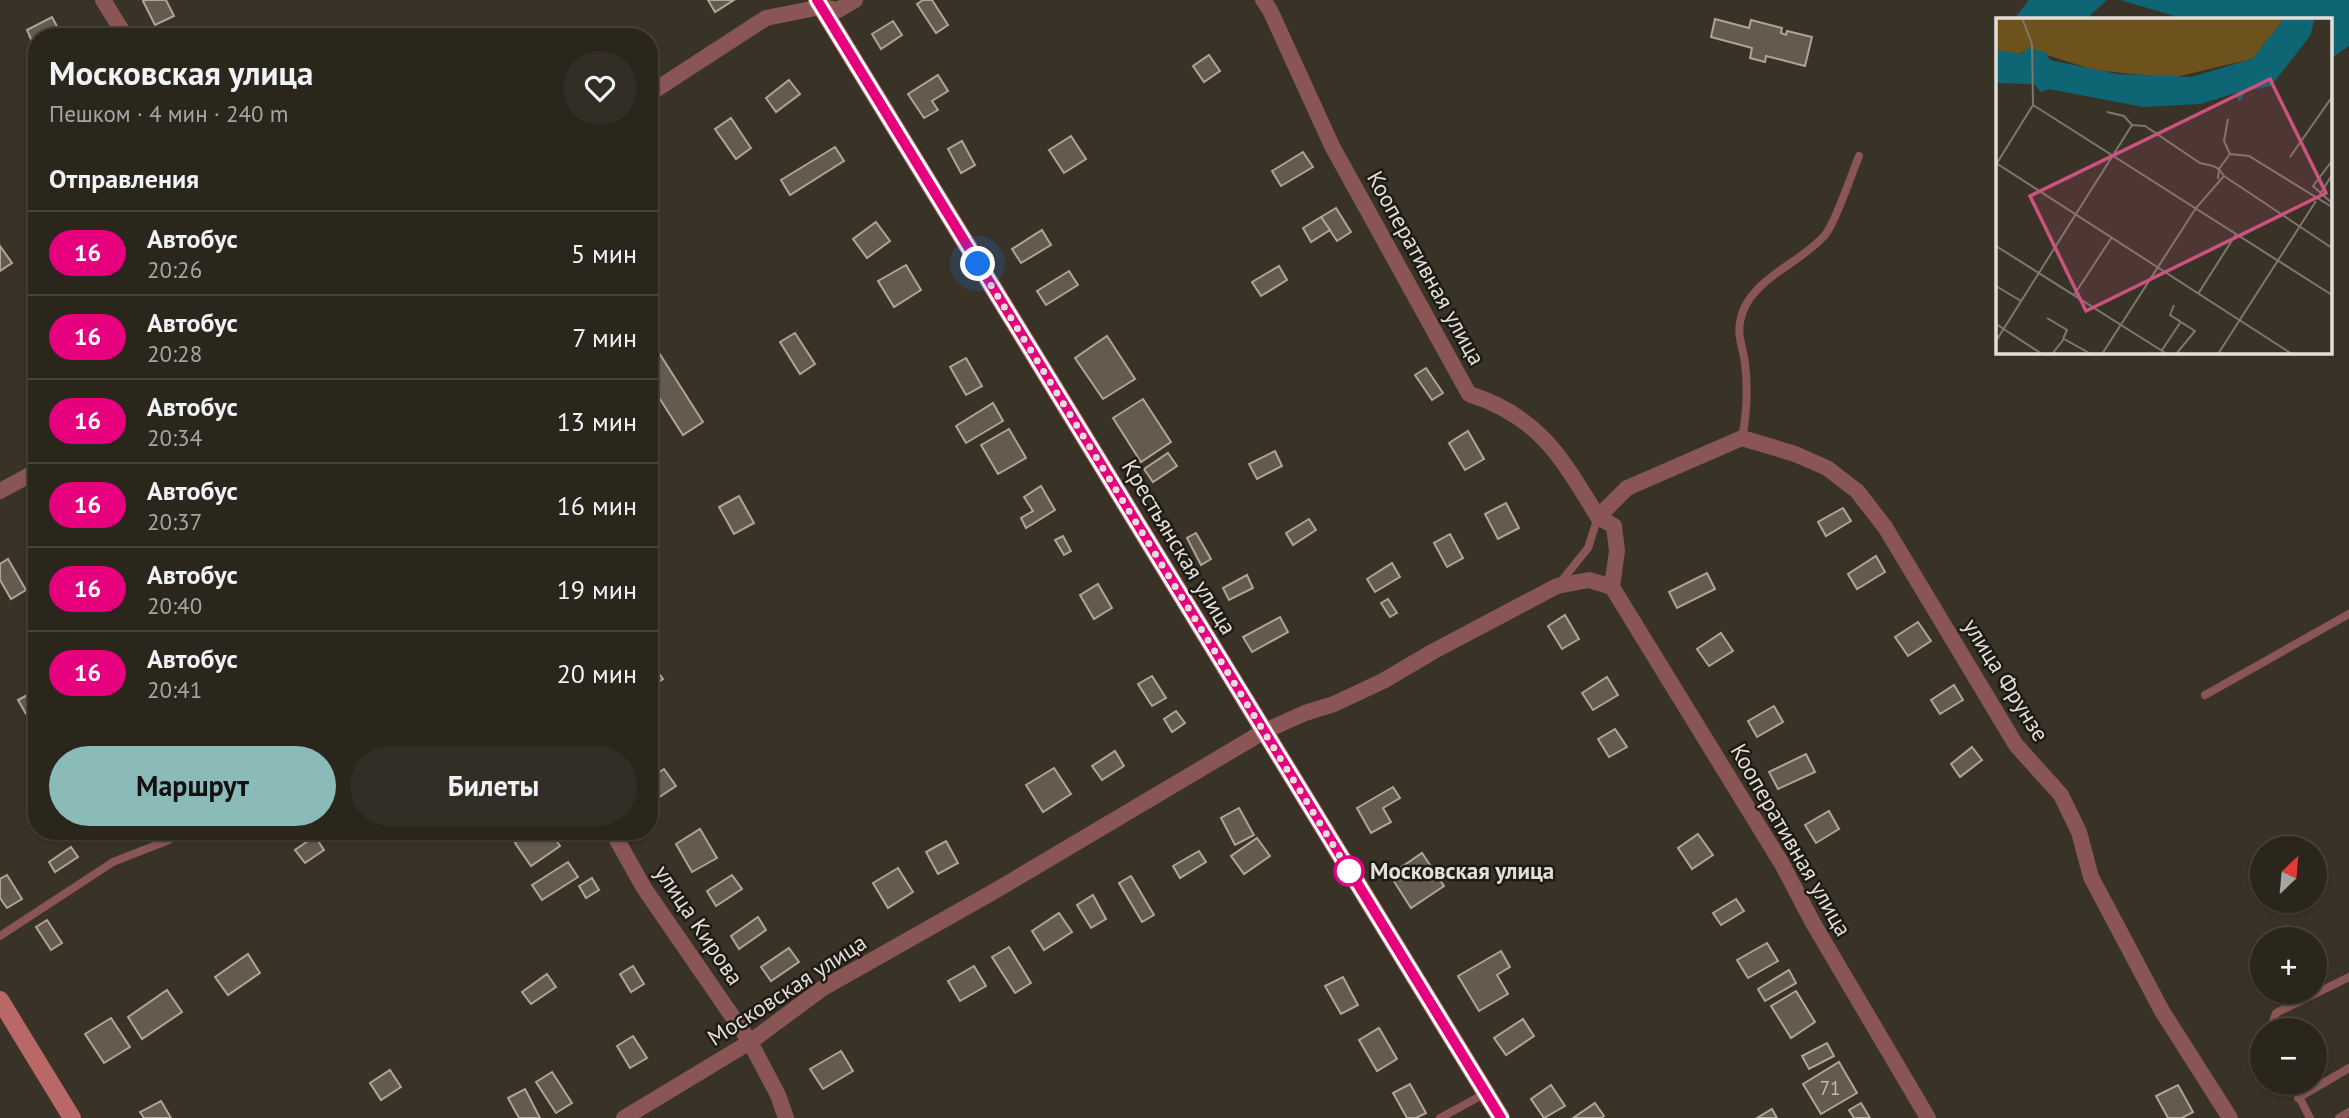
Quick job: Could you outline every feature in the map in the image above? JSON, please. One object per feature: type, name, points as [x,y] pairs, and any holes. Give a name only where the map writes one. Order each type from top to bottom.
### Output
[{"type":"street","points":[[103,0],[120,28]]},
{"type":"street","points":[[658,88],[766,18],[819,3],[838,10],[855,0]]},
{"type":"street","name":"Кооперативная улица","points":[[1263,0],[1332,145],[1469,394],[1508,410],[1539,432],[1566,463],[1598,517]]},
{"type":"street","name":"Крестьянская улица","points":[[819,3],[1501,1118]]},
{"type":"street","points":[[1612,587],[1617,551],[1614,526],[1598,517],[1627,488],[1742,438]]},
{"type":"street","name":"улица Фрунзе","points":[[1742,438],[1795,454],[1827,468],[1857,491],[1885,527],[2016,745],[2061,795],[2079,832],[2091,877],[2162,1011],[2230,1118]]},
{"type":"street","points":[[0,491],[28,476]]},
{"type":"street","name":"Московская улица","points":[[624,1118],[751,1042],[823,988],[993,892],[1264,732],[1383,681],[1557,586],[1589,580],[1612,587]]},
{"type":"street","name":"Кооперативная улица","points":[[1612,587],[1782,864],[1813,923],[1928,1118]]},
{"type":"street","name":"улица Кирова","points":[[617,840],[645,888],[751,1042],[778,1095],[786,1118]]},
{"type":"street","points":[[0,1000],[72,1118]]},
{"type":"lane","points":[[1742,438],[1747,413],[1745,362],[1738,337],[1744,310],[1759,286],[1792,264],[1827,234],[1859,156]]},
{"type":"lane","points":[[1557,586],[1588,548],[1598,517]]},
{"type":"lane","points":[[2205,695],[2349,614]]},
{"type":"lane","points":[[0,936],[113,862],[169,840]]},
{"type":"lane","points":[[2274,1018],[2276,1013],[2349,977]]},
{"type":"lane","points":[[2298,1098],[2349,1068]]},
{"type":"lane","points":[[1440,1118],[1486,1093]]},
{"type":"lane","points":[[2297,1095],[2310,1118]]},
{"type":"lane","points":[[2339,1118],[2349,1112]]},
{"type":"water","points":[[2029,0],[2107,0],[2087,18],[2015,18]]},
{"type":"water","points":[[2120,0],[2349,0],[2349,46],[2332,58],[2332,18],[2182,18]]},
{"type":"building","points":[[166,0],[174,16],[155,25],[143,1]]},
{"type":"building","points":[[708,0],[734,0],[715,12]]},
{"type":"building","points":[[923,0],[932,0],[948,25],[936,33],[917,4]]},
{"type":"building","points":[[52,17],[58,28],[31,28]]},
{"type":"building","points":[[1715,19],[1749,28],[1751,20],[1782,28],[1781,33],[1786,35],[1787,31],[1812,37],[1805,66],[1766,56],[1765,62],[1750,58],[1752,48],[1711,37]]},
{"type":"building","points":[[893,21],[902,35],[881,49],[872,34]]},
{"type":"building","points":[[1209,55],[1220,71],[1204,82],[1193,66]]},
{"type":"building","points":[[938,75],[948,91],[932,101],[938,110],[924,118],[908,94]]},
{"type":"building","points":[[789,80],[800,94],[776,112],[766,98]]},
{"type":"building","points":[[731,118],[751,148],[736,159],[715,129]]},
{"type":"building","points":[[1071,136],[1086,159],[1064,173],[1049,150]]},
{"type":"building","points":[[962,141],[975,165],[961,173],[948,149]]},
{"type":"building","points":[[835,147],[844,161],[790,195],[781,180]]},
{"type":"building","points":[[1303,152],[1313,167],[1281,186],[1272,171]]},
{"type":"building","points":[[1336,208],[1351,232],[1337,241],[1321,217]]},
{"type":"building","points":[[1321,217],[1330,230],[1311,242],[1303,228]]},
{"type":"building","points":[[876,222],[890,241],[867,258],[853,239]]},
{"type":"building","points":[[1042,230],[1051,245],[1021,263],[1012,249]]},
{"type":"building","points":[[0,246],[12,263],[0,271]]},
{"type":"building","points":[[906,265],[921,290],[894,307],[878,281]]},
{"type":"building","points":[[1279,266],[1287,280],[1261,296],[1252,282]]},
{"type":"building","points":[[1069,271],[1078,285],[1046,305],[1037,291]]},
{"type":"building","points":[[795,333],[815,364],[800,374],[780,342]]},
{"type":"building","points":[[1107,336],[1135,379],[1103,399],[1075,358]]},
{"type":"building","points":[[658,351],[703,422],[683,435],[658,396]]},
{"type":"building","points":[[966,358],[982,386],[966,395],[950,367]]},
{"type":"building","points":[[1426,368],[1443,393],[1432,400],[1415,375]]},
{"type":"building","points":[[1143,399],[1171,442],[1141,462],[1113,418]]},
{"type":"building","points":[[993,403],[1003,421],[966,443],[956,426]]},
{"type":"building","points":[[1009,429],[1026,458],[998,474],[981,445]]},
{"type":"building","points":[[1468,431],[1484,459],[1465,470],[1449,443]]},
{"type":"building","points":[[1275,451],[1282,466],[1257,479],[1249,464]]},
{"type":"building","points":[[1168,453],[1177,466],[1153,482],[1144,469]]},
{"type":"building","points":[[1041,486],[1055,510],[1026,528],[1021,518],[1033,511],[1024,497]]},
{"type":"building","points":[[739,496],[754,523],[734,534],[719,507]]},
{"type":"building","points":[[1506,503],[1519,528],[1498,539],[1485,514]]},
{"type":"building","points":[[1843,508],[1851,521],[1826,536],[1818,522]]},
{"type":"building","points":[[1309,519],[1316,530],[1293,545],[1286,533]]},
{"type":"building","points":[[1196,533],[1211,559],[1201,565],[1187,538]]},
{"type":"building","points":[[1450,534],[1463,558],[1447,567],[1434,543]]},
{"type":"building","points":[[1063,536],[1071,551],[1064,555],[1055,540]]},
{"type":"building","points":[[1876,556],[1885,572],[1857,589],[1848,574]]},
{"type":"building","points":[[8,559],[26,590],[11,599],[0,580],[0,564]]},
{"type":"building","points":[[1392,563],[1400,577],[1375,592],[1367,579]]},
{"type":"building","points":[[1707,573],[1715,589],[1677,608],[1669,592]]},
{"type":"building","points":[[1247,575],[1253,588],[1229,600],[1223,588]]},
{"type":"building","points":[[1098,584],[1112,608],[1094,619],[1080,595]]},
{"type":"building","points":[[1388,599],[1397,613],[1390,617],[1381,603]]},
{"type":"building","points":[[1565,615],[1579,639],[1562,649],[1548,626]]},
{"type":"building","points":[[1280,617],[1288,632],[1252,652],[1243,637]]},
{"type":"building","points":[[1918,622],[1931,641],[1908,656],[1895,637]]},
{"type":"building","points":[[1721,633],[1733,651],[1709,666],[1697,649]]},
{"type":"building","points":[[1152,676],[1166,698],[1152,706],[1138,684]]},
{"type":"building","points":[[1607,677],[1618,695],[1593,710],[1582,693]]},
{"type":"building","points":[[1954,685],[1963,700],[1940,714],[1931,700]]},
{"type":"building","points":[[28,695],[28,713],[26,714],[18,700]]},
{"type":"building","points":[[1774,706],[1783,722],[1757,737],[1748,721]]},
{"type":"building","points":[[1176,711],[1185,723],[1172,732],[1164,719]]},
{"type":"building","points":[[1615,729],[1627,747],[1609,757],[1598,739]]},
{"type":"building","points":[[1972,747],[1982,760],[1960,777],[1951,764]]},
{"type":"building","points":[[1115,751],[1124,766],[1102,780],[1092,766]]},
{"type":"building","points":[[1806,754],[1815,772],[1778,789],[1769,772]]},
{"type":"building","points":[[1054,768],[1071,794],[1043,812],[1026,785]]},
{"type":"building","points":[[664,769],[676,786],[658,798],[658,773]]},
{"type":"building","points":[[1393,787],[1400,798],[1383,808],[1391,822],[1371,833],[1357,808]]},
{"type":"building","points":[[1239,808],[1254,835],[1235,845],[1221,818]]},
{"type":"building","points":[[1829,811],[1839,829],[1816,843],[1805,825]]},
{"type":"building","points":[[700,829],[717,858],[692,872],[676,844]]},
{"type":"building","points":[[1698,834],[1713,855],[1692,869],[1678,848]]},
{"type":"building","points":[[1257,838],[1270,856],[1244,874],[1231,856]]},
{"type":"building","points":[[309,840],[318,840],[324,850],[305,863],[295,850]]},
{"type":"building","points":[[519,840],[556,840],[560,846],[531,866],[515,843]]},
{"type":"building","points":[[946,841],[958,863],[938,874],[926,852]]},
{"type":"building","points":[[71,847],[78,857],[55,872],[49,862]]},
{"type":"building","points":[[1199,851],[1206,862],[1180,878],[1173,866]]},
{"type":"building","points":[[1422,853],[1444,886],[1411,908],[1390,875]]},
{"type":"building","points":[[568,862],[578,877],[542,900],[532,885]]},
{"type":"building","points":[[898,868],[913,892],[888,908],[873,883]]},
{"type":"building","points":[[7,875],[22,899],[7,908],[0,898],[0,879]]},
{"type":"building","points":[[732,875],[742,889],[716,906],[707,891]]},
{"type":"building","points":[[1131,876],[1154,915],[1142,922],[1119,883]]},
{"type":"building","points":[[592,878],[599,890],[586,898],[579,886]]},
{"type":"building","points":[[1093,895],[1106,919],[1091,928],[1077,905]]},
{"type":"building","points":[[1736,899],[1744,911],[1721,925],[1713,913]]},
{"type":"building","points":[[1059,913],[1072,932],[1044,950],[1032,931]]},
{"type":"building","points":[[758,917],[766,930],[739,949],[731,936]]},
{"type":"building","points":[[47,920],[62,943],[51,950],[36,927]]},
{"type":"building","points":[[1767,943],[1778,961],[1748,978],[1737,960]]},
{"type":"building","points":[[1009,947],[1031,983],[1015,993],[992,957]]},
{"type":"building","points":[[789,948],[799,962],[771,981],[761,967]]},
{"type":"building","points":[[1501,951],[1510,967],[1497,975],[1508,994],[1479,1011],[1458,976]]},
{"type":"building","points":[[248,954],[260,973],[228,995],[215,977]]},
{"type":"building","points":[[633,966],[644,984],[631,992],[620,974]]},
{"type":"building","points":[[974,966],[986,986],[960,1001],[948,981]]},
{"type":"building","points":[[1789,970],[1796,983],[1765,1001],[1758,989]]},
{"type":"building","points":[[547,974],[556,987],[531,1004],[522,992]]},
{"type":"building","points":[[1343,977],[1358,1005],[1341,1014],[1325,986]]},
{"type":"building","points":[[167,990],[182,1012],[142,1039],[128,1017]]},
{"type":"building","points":[[1796,991],[1815,1022],[1791,1038],[1771,1006]]},
{"type":"building","points":[[111,1018],[130,1047],[104,1063],[85,1034]]},
{"type":"building","points":[[1523,1019],[1534,1036],[1506,1055],[1494,1038]]},
{"type":"building","points":[[1379,1028],[1397,1059],[1377,1071],[1359,1040]]},
{"type":"building","points":[[633,1036],[647,1058],[630,1068],[617,1046]]},
{"type":"building","points":[[1827,1043],[1834,1056],[1809,1069],[1802,1056]]},
{"type":"building","points":[[841,1051],[853,1071],[823,1089],[810,1069]]},
{"type":"building","points":[[1839,1062],[1857,1093],[1821,1114],[1803,1084]]},
{"type":"building","points":[[390,1070],[401,1087],[381,1100],[370,1083]]},
{"type":"building","points":[[552,1072],[572,1103],[556,1113],[536,1082]]},
{"type":"building","points":[[1410,1084],[1426,1113],[1416,1118],[1407,1118],[1393,1093]]},
{"type":"building","points":[[1551,1085],[1565,1106],[1544,1118],[1531,1099]]},
{"type":"building","points":[[2178,1085],[2193,1112],[2182,1118],[2168,1118],[2156,1096]]},
{"type":"building","points":[[525,1089],[540,1118],[519,1118],[508,1098]]},
{"type":"building","points":[[161,1101],[171,1118],[144,1118],[140,1112]]},
{"type":"building","points":[[1595,1103],[1604,1116],[1573,1118]]},
{"type":"building","points":[[1861,1103],[1870,1118],[1854,1118],[1849,1110]]},
{"type":"building","points":[[1772,1109],[1777,1118],[1757,1118]]},
{"type":"bus line","name":"16","points":[[817,0],[1501,1118]]},
{"type":"place","name":"Московская улица","points":[[1349,871]]},
{"type":"route","points":[[978,264],[1349,871]]}]
